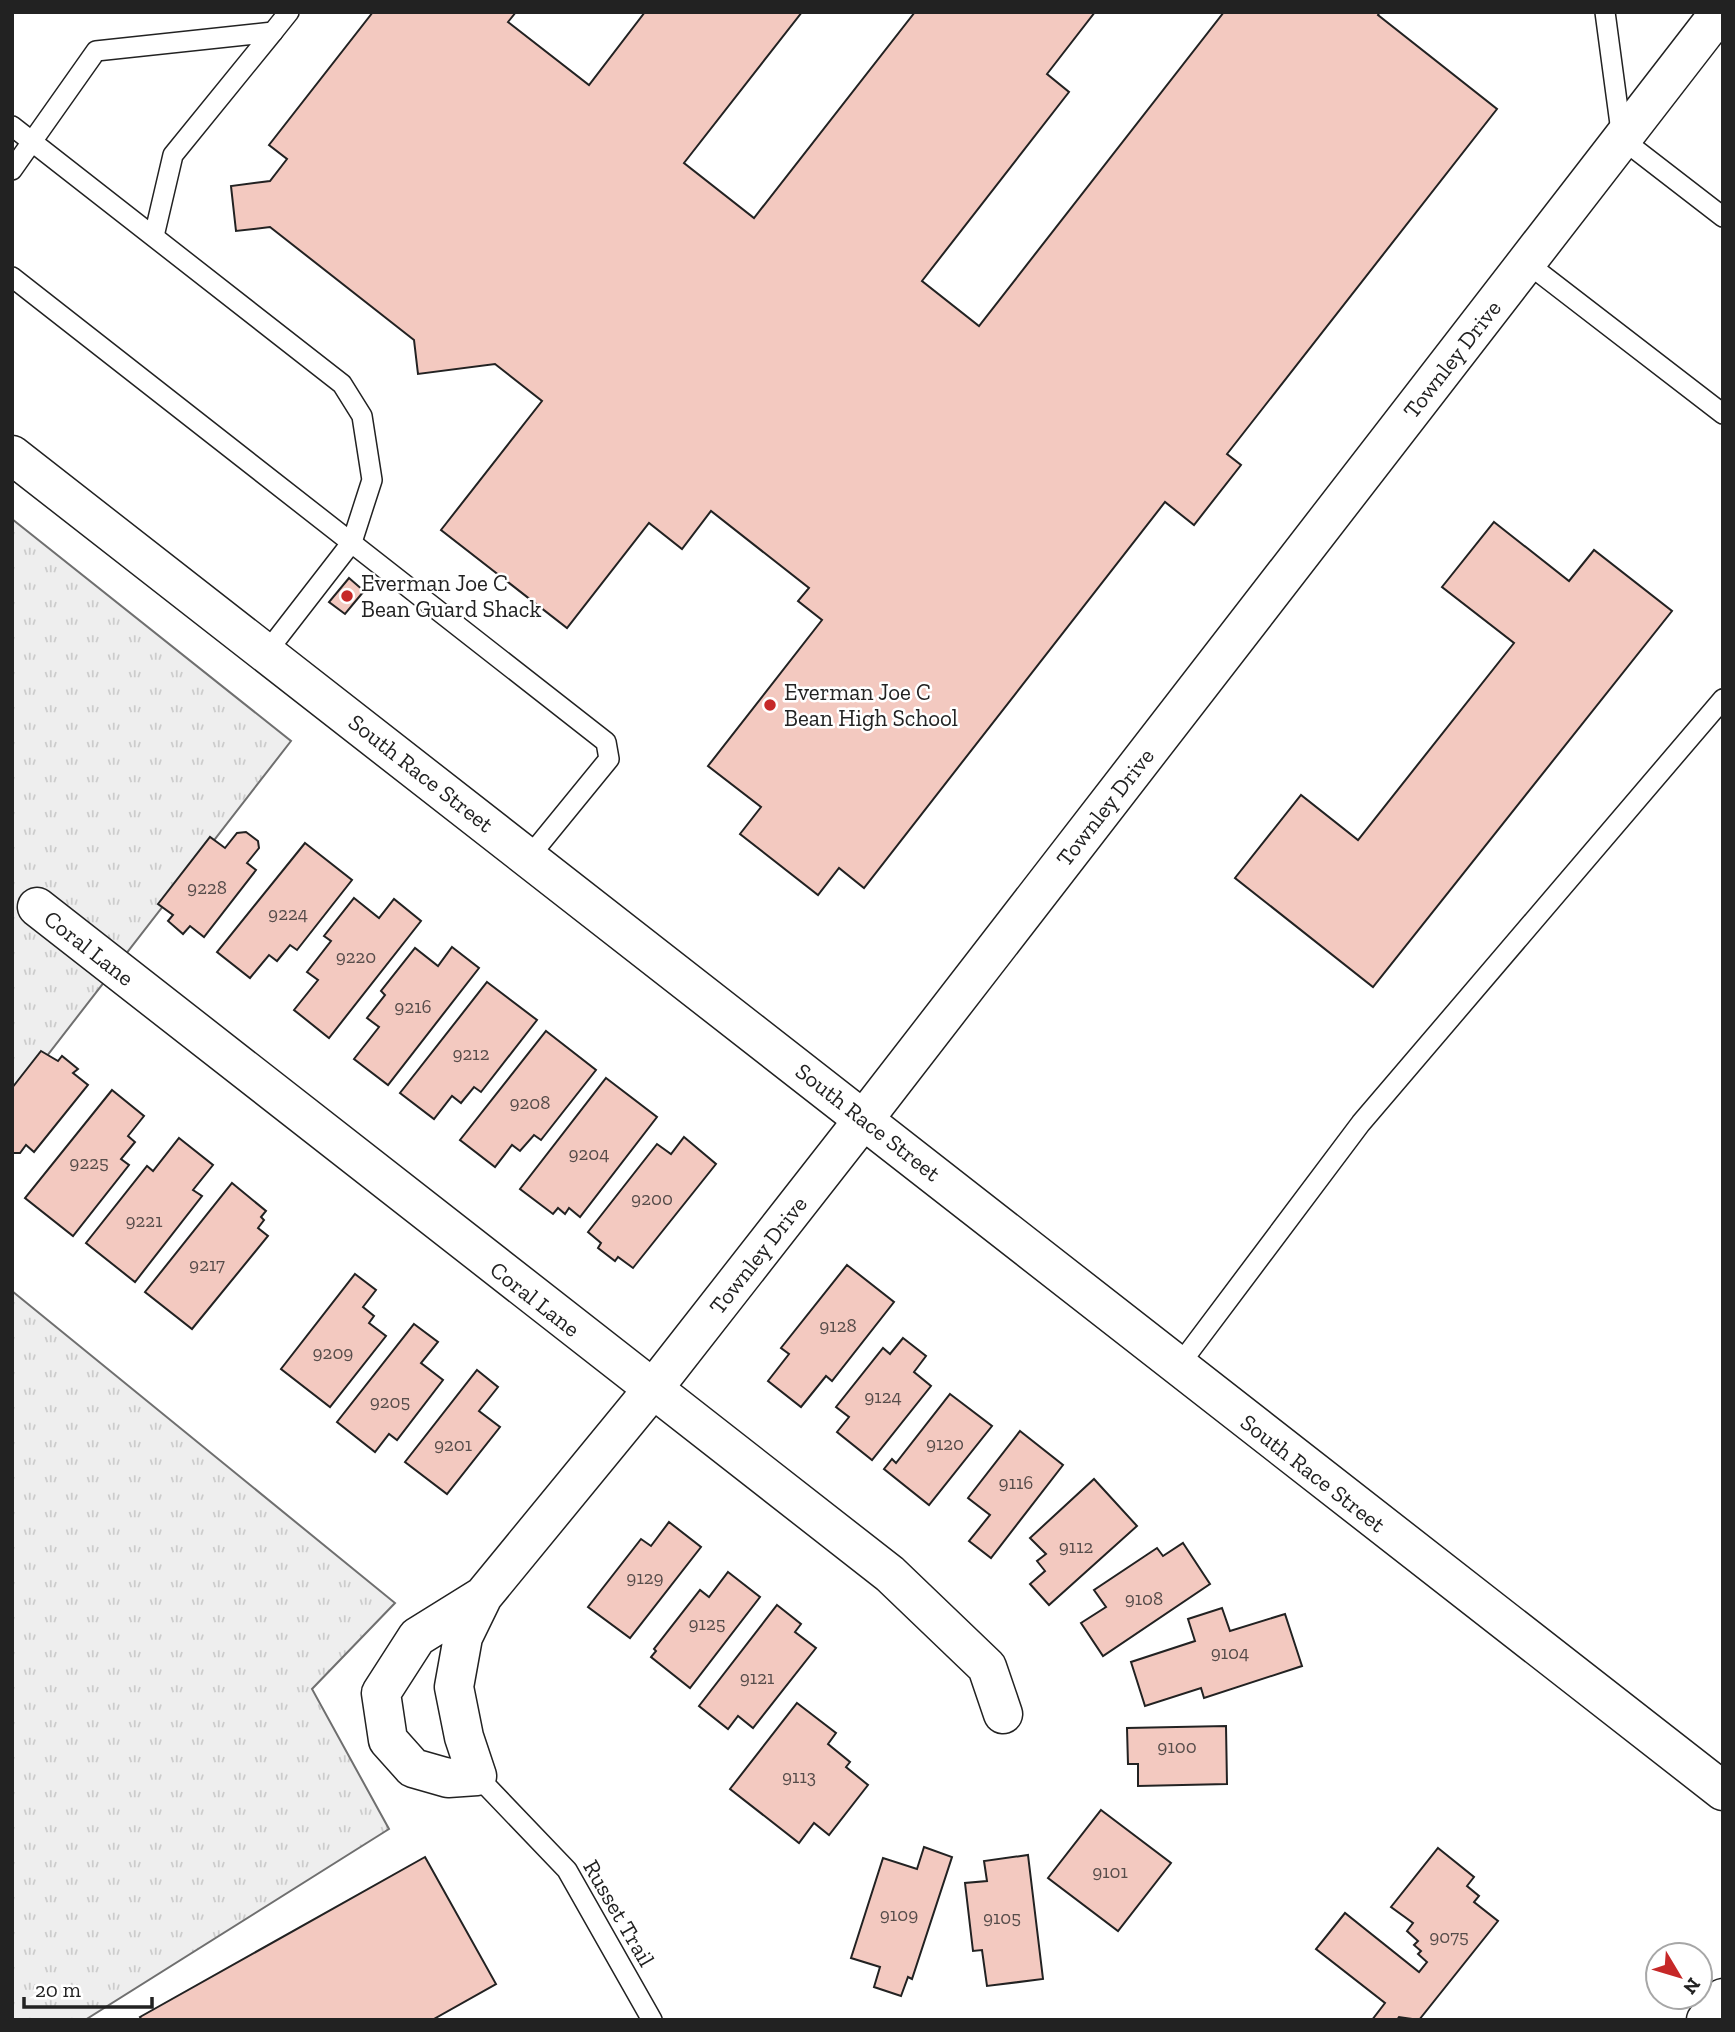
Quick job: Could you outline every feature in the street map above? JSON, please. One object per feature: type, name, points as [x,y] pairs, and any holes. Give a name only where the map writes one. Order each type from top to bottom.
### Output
[{"type":"street","name":"Townley Drive","points":[[483,1596],[417,1637],[381,1693],[388,1740],[413,1768],[449,1778],[477,1776],[464,1737],[454,1687],[463,1637],[483,1596],[652,1390],[1720,12]]},
{"type":"street","name":"South Race Street","points":[[12,455],[864,1118],[1177,1368],[1723,1791]]},
{"type":"street","name":"Coral Lane","points":[[37,907],[890,1574],[987,1667],[1003,1714]]},
{"type":"street","points":[[1706,2020],[1723,1998]]},
{"type":"lane","points":[[154,236],[173,155],[289,12]]},
{"type":"lane","points":[[1605,12],[1622,139],[1723,217]]},
{"type":"lane","points":[[12,170],[34,143],[96,51],[273,32]]},
{"type":"lane","points":[[12,126],[342,384],[362,416],[372,480],[352,542],[267,653]]},
{"type":"lane","points":[[1527,262],[1723,414]]},
{"type":"lane","points":[[12,277],[606,742],[609,759],[529,857]]},
{"type":"lane","points":[[1177,1368],[1361,1123],[1723,699]]},
{"type":"lane","name":"Russet Trail","points":[[477,1776],[567,1870],[650,2019]]},
{"type":"green space","points":[[12,519],[291,741],[12,1101]]},
{"type":"green space","points":[[12,1291],[395,1603],[312,1689],[389,1829],[85,2020],[12,2020]]},
{"type":"building","points":[[373,12],[516,12],[508,22],[589,85],[645,12],[802,12],[684,163],[754,218],[915,12],[1095,12],[1047,74],[1069,92],[922,281],[979,326],[1224,12],[1380,12],[1378,15],[1497,109],[1227,454],[1241,465],[1194,525],[1165,502],[864,888],[839,868],[818,895],[740,834],[761,807],[708,766],[822,620],[798,601],[809,588],[711,511],[682,549],[649,523],[567,628],[441,530],[542,401],[495,364],[418,374],[414,340],[270,227],[236,231],[231,186],[270,181],[287,159],[269,145]]},
{"type":"building","points":[[1494,522],[1569,581],[1594,550],[1672,611],[1373,987],[1235,878],[1301,795],[1358,840],[1514,643],[1442,587]]},
{"type":"building","name":"Everman Joe C Bean Guard Shack","points":[[349,578],[364,591],[345,614],[329,602]]},
{"type":"building","points":[[246,832],[258,841],[259,848],[247,863],[256,870],[204,937],[190,926],[183,934],[168,921],[173,915],[158,904],[210,837],[225,848],[237,833]]},
{"type":"building","points":[[305,843],[352,880],[297,950],[290,945],[277,961],[269,955],[250,978],[217,952]]},
{"type":"building","points":[[354,898],[379,918],[394,899],[421,921],[329,1038],[294,1010],[318,980],[307,972],[331,941],[324,936]]},
{"type":"building","points":[[452,947],[479,968],[388,1085],[354,1059],[379,1027],[367,1018],[385,995],[381,991],[415,948],[438,966]]},
{"type":"building","points":[[487,982],[537,1020],[481,1092],[474,1087],[461,1103],[452,1096],[434,1119],[400,1093]]},
{"type":"building","points":[[546,1031],[596,1070],[541,1140],[534,1135],[520,1151],[512,1145],[495,1167],[460,1140]]},
{"type":"building","points":[[41,1051],[58,1061],[62,1056],[78,1069],[73,1073],[88,1085],[34,1152],[26,1145],[20,1153],[12,1153],[12,1088]]},
{"type":"building","points":[[606,1078],[657,1117],[580,1217],[569,1208],[565,1214],[558,1208],[553,1214],[520,1189]]},
{"type":"building","points":[[112,1090],[144,1116],[128,1136],[135,1142],[121,1159],[129,1165],[73,1236],[25,1198]]},
{"type":"building","points":[[684,1137],[716,1164],[633,1268],[618,1257],[615,1261],[598,1248],[601,1243],[588,1232],[657,1144],[671,1154]]},
{"type":"building","points":[[179,1138],[213,1165],[193,1190],[202,1196],[135,1282],[86,1243],[147,1166],[153,1171]]},
{"type":"building","points":[[232,1183],[266,1211],[258,1228],[268,1236],[192,1329],[145,1292]]},
{"type":"building","points":[[847,1265],[894,1302],[832,1381],[826,1376],[801,1407],[768,1381],[789,1354],[781,1348]]},
{"type":"building","points":[[355,1274],[376,1290],[363,1307],[374,1316],[369,1323],[386,1336],[330,1407],[281,1369]]},
{"type":"building","points":[[414,1324],[438,1342],[421,1363],[443,1380],[397,1440],[389,1434],[375,1452],[337,1422]]},
{"type":"building","points":[[903,1338],[926,1356],[914,1372],[931,1386],[872,1460],[837,1432],[849,1417],[836,1407],[883,1348],[890,1354]]},
{"type":"building","points":[[477,1370],[498,1387],[479,1411],[500,1427],[447,1494],[405,1462]]},
{"type":"building","points":[[950,1394],[992,1426],[929,1505],[884,1469],[892,1459],[896,1463]]},
{"type":"building","points":[[1020,1431],[1063,1465],[991,1558],[969,1541],[990,1515],[968,1498]]},
{"type":"building","points":[[1094,1479],[1137,1526],[1049,1605],[1030,1584],[1045,1571],[1037,1561],[1046,1554],[1030,1538]]},
{"type":"building","points":[[669,1522],[701,1547],[630,1638],[588,1607],[641,1539],[651,1546]]},
{"type":"building","points":[[1183,1543],[1210,1584],[1103,1656],[1081,1623],[1106,1607],[1094,1590],[1157,1548],[1163,1556]]},
{"type":"building","points":[[728,1572],[760,1597],[690,1688],[651,1657],[656,1651],[654,1649],[700,1590],[709,1597]]},
{"type":"building","points":[[777,1605],[801,1624],[795,1632],[816,1648],[753,1728],[738,1716],[728,1729],[699,1706]]},
{"type":"building","points":[[1222,1608],[1230,1631],[1285,1614],[1302,1666],[1204,1698],[1201,1688],[1145,1706],[1131,1662],[1195,1641],[1188,1619]]},
{"type":"building","points":[[797,1703],[836,1733],[828,1744],[850,1762],[846,1767],[868,1785],[829,1835],[814,1823],[799,1843],[730,1789]]},
{"type":"building","points":[[1226,1726],[1227,1784],[1138,1786],[1138,1764],[1128,1764],[1127,1728]]},
{"type":"building","points":[[1101,1810],[1171,1863],[1118,1931],[1048,1878]]},
{"type":"building","points":[[924,1847],[952,1857],[912,1979],[908,1977],[901,1996],[874,1987],[880,1967],[851,1958],[883,1858],[917,1869]]},
{"type":"building","points":[[1438,1848],[1474,1877],[1467,1886],[1479,1896],[1474,1902],[1498,1921],[1419,2020],[1399,2017],[1397,2020],[1372,2020],[1385,2003],[1316,1949],[1345,1913],[1419,1972],[1427,1962],[1418,1954],[1421,1951],[1414,1945],[1418,1941],[1407,1931],[1413,1923],[1391,1907]]},
{"type":"building","points":[[1028,1855],[1043,1979],[987,1986],[982,1950],[973,1951],[965,1883],[987,1881],[984,1861]]},
{"type":"building","points":[[425,1857],[496,1984],[432,2020],[142,2020],[140,2017]]},
{"type":"place","name":"Everman Joe C Bean Guard Shack","points":[[347,596]]},
{"type":"place","name":"Everman Joe C Bean High School","points":[[770,705]]}]
